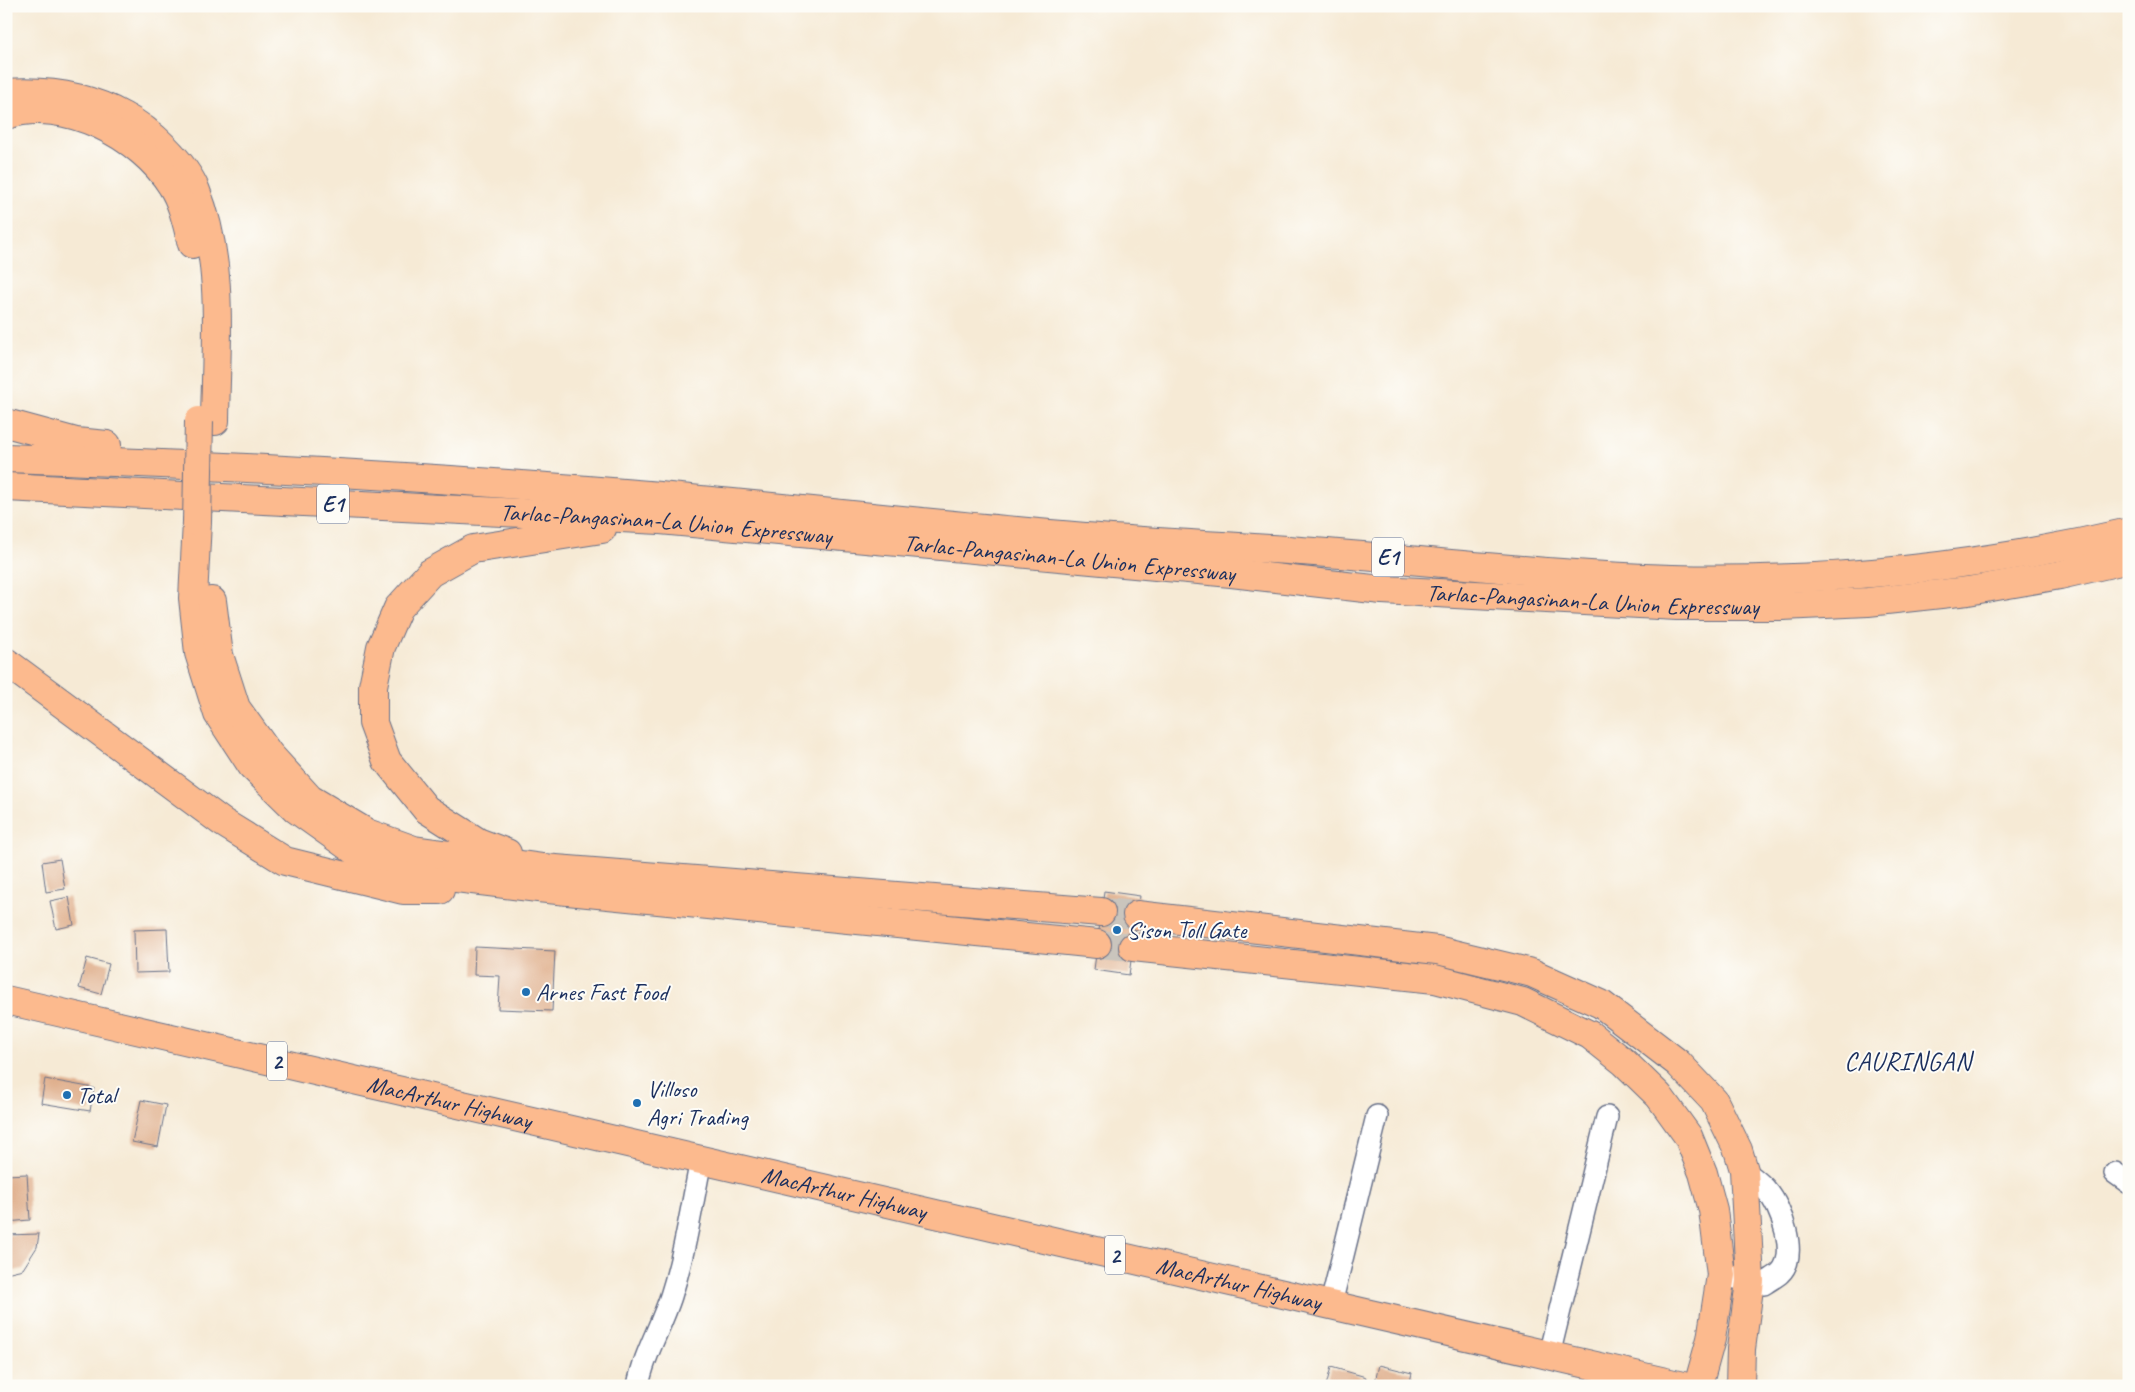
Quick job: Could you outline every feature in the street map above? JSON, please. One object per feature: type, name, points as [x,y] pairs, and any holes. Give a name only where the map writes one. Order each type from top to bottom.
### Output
[{"type":"highway","points":[[6,93],[74,96],[106,106],[134,122],[157,139],[175,159],[196,190],[210,239],[217,293],[207,421],[205,522],[211,596],[219,655],[236,708],[269,754],[310,799],[367,833],[414,850],[541,878],[1097,944]]},
{"type":"highway","points":[[6,115],[41,111],[68,115],[97,123],[124,136],[172,186],[193,246],[199,288],[207,421]]},
{"type":"highway","points":[[6,423],[76,442],[140,447],[206,464]]},
{"type":"highway","name":"Tarlac-Pangasinan-La Union Expressway","points":[[6,458],[206,464],[646,495],[1086,537],[1385,557],[1586,576],[1677,579],[1785,578],[1962,565],[2057,549],[2129,532]]},
{"type":"highway","name":"Tarlac-Pangasinan-La Union Expressway","points":[[6,487],[660,520],[1232,573],[1382,590],[1588,603],[1782,606],[1868,602],[1968,591],[2060,575],[2129,559]]},
{"type":"highway","points":[[541,878],[478,842],[426,809],[387,762],[373,723],[373,686],[381,647],[398,608],[430,573],[473,549],[660,520]]},
{"type":"highway","points":[[6,662],[222,822],[285,861],[403,890],[541,878],[1101,912]]},
{"type":"highway","points":[[1137,915],[1437,950],[1532,973],[1601,1004],[1678,1063],[1714,1101],[1738,1150],[1744,1170],[1750,1281],[1742,1349],[1740,1386]]},
{"type":"highway","points":[[1133,948],[1435,979],[1522,1002],[1590,1035],[1624,1062],[1659,1096],[1688,1136],[1703,1172],[1713,1210],[1721,1275],[1711,1339],[1698,1386]]},
{"type":"highway","name":"MacArthur Highway","points":[[6,1000],[392,1087],[1683,1386]]},
{"type":"street","points":[[1382,590],[1385,557]]},
{"type":"street","points":[[1331,1304],[1377,1116]]},
{"type":"street","points":[[1549,1355],[1607,1117]]},
{"type":"street","points":[[638,1386],[645,1358],[666,1312],[677,1277],[701,1160]]},
{"type":"street","points":[[1721,1275],[1764,1284],[1781,1272],[1787,1260],[1788,1239],[1781,1215],[1767,1191],[1744,1170]]},
{"type":"building","points":[[60,859],[65,889],[46,892],[42,862]]},
{"type":"building","name":"Sison Toll Gate","points":[[1104,891],[1140,896],[1129,975],[1094,970]]},
{"type":"building","points":[[69,897],[74,925],[56,929],[50,901]]},
{"type":"building","points":[[167,929],[169,972],[135,973],[134,930]]},
{"type":"building","name":"Arnes Fast Food","points":[[475,947],[555,951],[552,1011],[498,1009],[500,976],[474,975]]},
{"type":"building","points":[[87,958],[109,964],[101,994],[79,988]]},
{"type":"building","name":"Total","points":[[45,1079],[94,1088],[90,1111],[41,1103]]},
{"type":"building","points":[[141,1100],[166,1105],[158,1147],[132,1142]]},
{"type":"building","points":[[27,1174],[30,1220],[6,1222],[6,1175]]},
{"type":"building","points":[[39,1234],[37,1247],[23,1269],[6,1273],[6,1235]]},
{"type":"building","points":[[1379,1365],[1412,1373],[1409,1386],[1374,1386]]},
{"type":"building","points":[[1331,1367],[1366,1377],[1364,1386],[1326,1386]]},
{"type":"tunnel","points":[[1101,912],[1137,915]]},
{"type":"tunnel","points":[[1097,944],[1133,947]]},
{"type":"place","name":"Sison Toll Gate","points":[[1117,930]]},
{"type":"place","name":"Arnes Fast Food","points":[[526,992]]},
{"type":"place","name":"Total","points":[[67,1095]]},
{"type":"place","name":"Villoso Agri Trading","points":[[637,1103]]},
{"type":"district","name":"CAURINGAN","points":[[1908,1061]]}]
